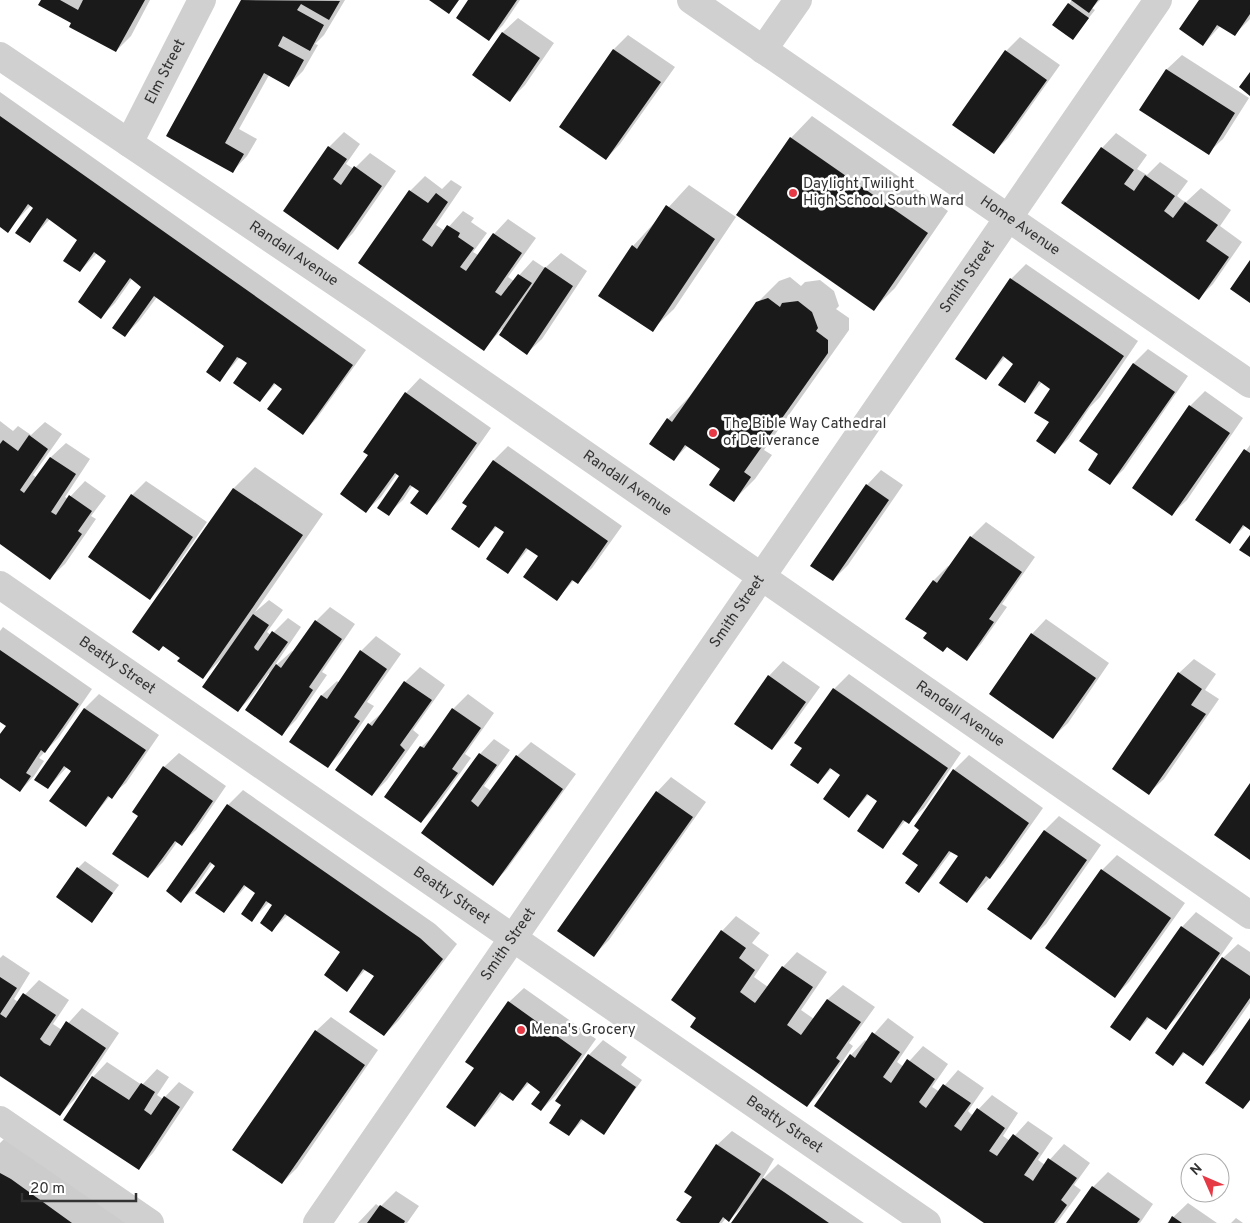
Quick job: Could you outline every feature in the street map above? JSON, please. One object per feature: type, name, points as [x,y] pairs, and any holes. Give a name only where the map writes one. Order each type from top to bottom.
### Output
[{"type":"street","name":"Elm Street","points":[[129,143],[202,0]]},
{"type":"street","name":"Home Avenue","points":[[692,0],[1250,384]]},
{"type":"street","points":[[763,50],[798,0]]},
{"type":"street","name":"Smith Street","points":[[317,1223],[514,938],[759,577],[1158,0]]},
{"type":"street","name":"Randall Avenue","points":[[0,56],[375,309],[759,577],[1250,915]]},
{"type":"street","name":"Beatty Street","points":[[0,585],[927,1223]]},
{"type":"street","points":[[0,1120],[150,1223]]},
{"type":"building","points":[[41,0],[60,0],[78,10],[83,0],[145,0],[116,52],[69,27],[71,23],[38,5]]},
{"type":"building","points":[[241,0],[340,1],[329,20],[301,4],[297,10],[324,25],[310,51],[283,36],[278,46],[304,60],[289,87],[264,73],[225,143],[244,154],[233,173],[166,136]]},
{"type":"building","points":[[429,0],[459,0],[449,14]]},
{"type":"building","points":[[468,0],[517,0],[489,41],[456,18]]},
{"type":"building","points":[[1071,0],[1098,0],[1089,13]]},
{"type":"building","points":[[1199,0],[1250,0],[1250,14],[1235,36],[1217,25],[1203,46],[1179,29]]},
{"type":"building","points":[[1068,3],[1089,18],[1073,40],[1052,25]]},
{"type":"building","points":[[502,32],[540,58],[510,102],[472,75]]},
{"type":"building","points":[[613,49],[661,82],[606,160],[559,127]]},
{"type":"building","points":[[1005,50],[1047,80],[994,154],[952,125]]},
{"type":"building","points":[[1166,69],[1235,113],[1209,155],[1139,110]]},
{"type":"building","points":[[1250,72],[1250,96],[1239,87]]},
{"type":"building","points":[[0,116],[353,365],[303,435],[267,409],[282,389],[274,383],[260,402],[233,383],[247,363],[241,359],[237,357],[220,382],[206,372],[224,346],[154,296],[125,337],[112,328],[141,287],[130,278],[101,319],[78,302],[106,261],[94,252],[80,272],[63,261],[77,240],[47,218],[30,243],[15,233],[33,208],[28,204],[8,233],[0,227]]},
{"type":"building","points":[[790,137],[928,233],[874,311],[736,215]]},
{"type":"building","points":[[328,146],[347,159],[333,179],[341,185],[354,166],[382,186],[338,250],[283,211]]},
{"type":"building","points":[[1101,147],[1134,170],[1124,184],[1134,191],[1145,175],[1175,196],[1164,211],[1173,218],[1185,202],[1218,225],[1206,241],[1229,257],[1199,300],[1061,203]]},
{"type":"building","points":[[409,190],[428,203],[436,193],[448,202],[422,240],[432,247],[447,225],[460,233],[458,237],[474,248],[460,267],[466,271],[493,233],[522,253],[495,292],[501,296],[518,274],[532,283],[484,351],[358,263]]},
{"type":"building","points":[[666,205],[715,239],[653,332],[598,296],[632,245],[637,249]]},
{"type":"building","points":[[1250,260],[1250,303],[1230,289]]},
{"type":"building","points":[[545,267],[573,286],[527,355],[499,335]]},
{"type":"building","points":[[1010,278],[1124,356],[1055,454],[1036,441],[1049,422],[1034,413],[1050,389],[1039,381],[1025,403],[998,385],[1013,364],[1003,356],[986,380],[955,359]]},
{"type":"building","points":[[768,298],[780,307],[782,303],[798,301],[812,312],[818,328],[816,331],[828,340],[828,353],[744,472],[751,477],[734,502],[709,485],[720,469],[685,445],[674,461],[649,444],[667,418],[672,422],[756,302]]},
{"type":"building","points":[[1133,363],[1175,392],[1110,485],[1088,470],[1098,454],[1079,441]]},
{"type":"building","points":[[405,392],[477,443],[427,515],[410,503],[419,491],[410,485],[389,516],[377,508],[399,476],[395,473],[366,513],[340,494],[368,455],[363,452]]},
{"type":"building","points":[[1189,405],[1230,433],[1172,516],[1132,488]]},
{"type":"building","points":[[29,435],[48,449],[20,490],[24,493],[50,457],[76,474],[51,512],[56,515],[69,495],[92,511],[78,531],[82,534],[50,580],[0,544],[0,444],[3,440],[18,451]]},
{"type":"building","points":[[1244,449],[1250,453],[1250,530],[1243,525],[1230,544],[1195,520]]},
{"type":"building","points":[[493,460],[608,541],[578,584],[572,580],[557,601],[523,577],[538,556],[526,548],[508,574],[486,559],[504,532],[495,526],[479,548],[451,529],[467,506],[462,503]]},
{"type":"building","points":[[866,484],[889,500],[833,581],[810,566]]},
{"type":"building","points":[[233,488],[303,535],[203,679],[177,661],[180,658],[163,646],[159,651],[132,632]]},
{"type":"building","points":[[131,494],[193,537],[150,600],[88,557]]},
{"type":"building","points":[[1250,535],[1250,557],[1239,550]]},
{"type":"building","points":[[970,536],[1022,572],[989,619],[994,622],[967,661],[947,647],[943,652],[923,638],[927,633],[905,619],[933,580],[937,583]]},
{"type":"building","points":[[253,614],[269,625],[254,647],[255,649],[258,651],[272,631],[288,642],[238,712],[202,687]]},
{"type":"building","points":[[315,620],[342,639],[309,687],[313,690],[282,736],[245,710],[276,664],[281,668]]},
{"type":"building","points":[[1031,633],[1096,678],[1053,739],[989,694]]},
{"type":"building","points":[[0,650],[79,704],[45,753],[41,750],[26,773],[31,776],[20,792],[0,778],[0,734],[6,726],[0,722]]},
{"type":"building","points":[[360,650],[387,669],[354,717],[360,721],[328,768],[289,742],[321,695],[327,699]]},
{"type":"building","points":[[1178,672],[1202,689],[1191,705],[1206,714],[1149,795],[1112,769]]},
{"type":"building","points":[[768,675],[806,702],[772,750],[734,724]]},
{"type":"building","points":[[404,681],[432,700],[400,745],[405,750],[372,796],[335,770],[368,723],[372,726]]},
{"type":"building","points":[[833,688],[948,768],[909,824],[903,820],[883,849],[857,831],[877,801],[867,794],[849,818],[823,799],[840,775],[830,768],[818,784],[790,765],[802,748],[794,743]]},
{"type":"building","points":[[84,708],[146,750],[112,799],[108,796],[86,827],[49,801],[71,771],[64,766],[48,789],[34,780]]},
{"type":"building","points":[[452,708],[481,728],[452,769],[458,773],[421,823],[384,797],[420,746],[424,748]]},
{"type":"building","points":[[479,753],[497,765],[471,801],[478,807],[516,755],[563,789],[493,886],[421,833]]},
{"type":"building","points":[[163,766],[213,801],[182,846],[175,841],[148,878],[112,854],[138,816],[132,812]]},
{"type":"building","points":[[953,769],[1029,823],[990,879],[986,876],[967,903],[939,883],[958,856],[949,851],[919,893],[905,883],[918,865],[902,854],[919,830],[914,826]]},
{"type":"building","points":[[1250,783],[1250,860],[1214,835]]},
{"type":"building","points":[[656,791],[693,817],[594,957],[557,931]]},
{"type":"building","points":[[227,804],[420,938],[443,959],[384,1036],[349,1012],[374,976],[363,969],[347,992],[324,975],[340,952],[285,914],[272,932],[260,923],[272,905],[266,901],[252,922],[241,914],[255,893],[244,885],[224,913],[195,893],[215,866],[210,862],[181,903],[166,891]]},
{"type":"building","points":[[1044,830],[1087,860],[1031,940],[987,909]]},
{"type":"building","points":[[77,867],[113,893],[92,923],[56,897]]},
{"type":"building","points":[[1101,869],[1171,918],[1115,998],[1045,948]]},
{"type":"building","points":[[1181,926],[1220,953],[1166,1030],[1147,1017],[1130,1041],[1110,1027]]},
{"type":"building","points":[[721,930],[746,948],[739,958],[755,970],[740,992],[755,1003],[782,966],[813,987],[787,1025],[801,1035],[827,999],[861,1022],[836,1058],[840,1061],[807,1107],[690,1027],[696,1018],[671,1000]]},
{"type":"building","points":[[1222,957],[1250,976],[1250,998],[1203,1066],[1183,1052],[1173,1066],[1155,1053]]},
{"type":"building","points":[[0,977],[17,988],[0,1014]]},
{"type":"building","points":[[23,993],[56,1015],[40,1039],[44,1043],[50,1046],[66,1021],[106,1048],[60,1116],[0,1076],[0,1014],[6,1018]]},
{"type":"building","points":[[508,1001],[582,1054],[541,1111],[531,1104],[540,1092],[527,1082],[513,1101],[500,1092],[475,1127],[446,1107],[474,1068],[465,1062]]},
{"type":"building","points":[[1250,1018],[1250,1100],[1243,1109],[1205,1083]]},
{"type":"building","points":[[315,1030],[365,1065],[282,1184],[232,1150]]},
{"type":"building","points":[[872,1032],[900,1052],[883,1077],[891,1083],[907,1059],[935,1079],[919,1102],[926,1108],[943,1084],[971,1103],[954,1126],[961,1131],[977,1108],[1005,1128],[989,1151],[997,1156],[1013,1134],[1039,1153],[1024,1175],[1033,1181],[1048,1158],[1077,1178],[1061,1200],[1067,1205],[1054,1223],[984,1223],[814,1106],[850,1054],[855,1058]]},
{"type":"building","points":[[588,1054],[636,1087],[604,1135],[581,1119],[569,1136],[549,1123],[561,1105],[555,1101]]},
{"type":"building","points":[[92,1076],[129,1100],[141,1083],[155,1092],[144,1110],[151,1115],[164,1096],[180,1107],[139,1170],[63,1120]]},
{"type":"building","points":[[716,1144],[761,1174],[729,1222],[723,1217],[719,1223],[681,1223],[676,1220],[692,1197],[684,1192]]},
{"type":"building","points":[[0,1173],[11,1179],[72,1223],[0,1223]]},
{"type":"building","points":[[763,1178],[784,1192],[829,1223],[731,1223]]},
{"type":"building","points":[[1092,1186],[1140,1219],[1137,1223],[1066,1223]]},
{"type":"building","points":[[380,1205],[405,1221],[404,1223],[367,1223]]},
{"type":"building","points":[[1172,1216],[1182,1223],[1168,1223]]},
{"type":"place","name":"Daylight Twilight High School South Ward","points":[[793,193]]},
{"type":"place","name":"The Bible Way Cathedral of Deliverance","points":[[713,433]]},
{"type":"place","name":"Mena's Grocery","points":[[521,1030]]}]
